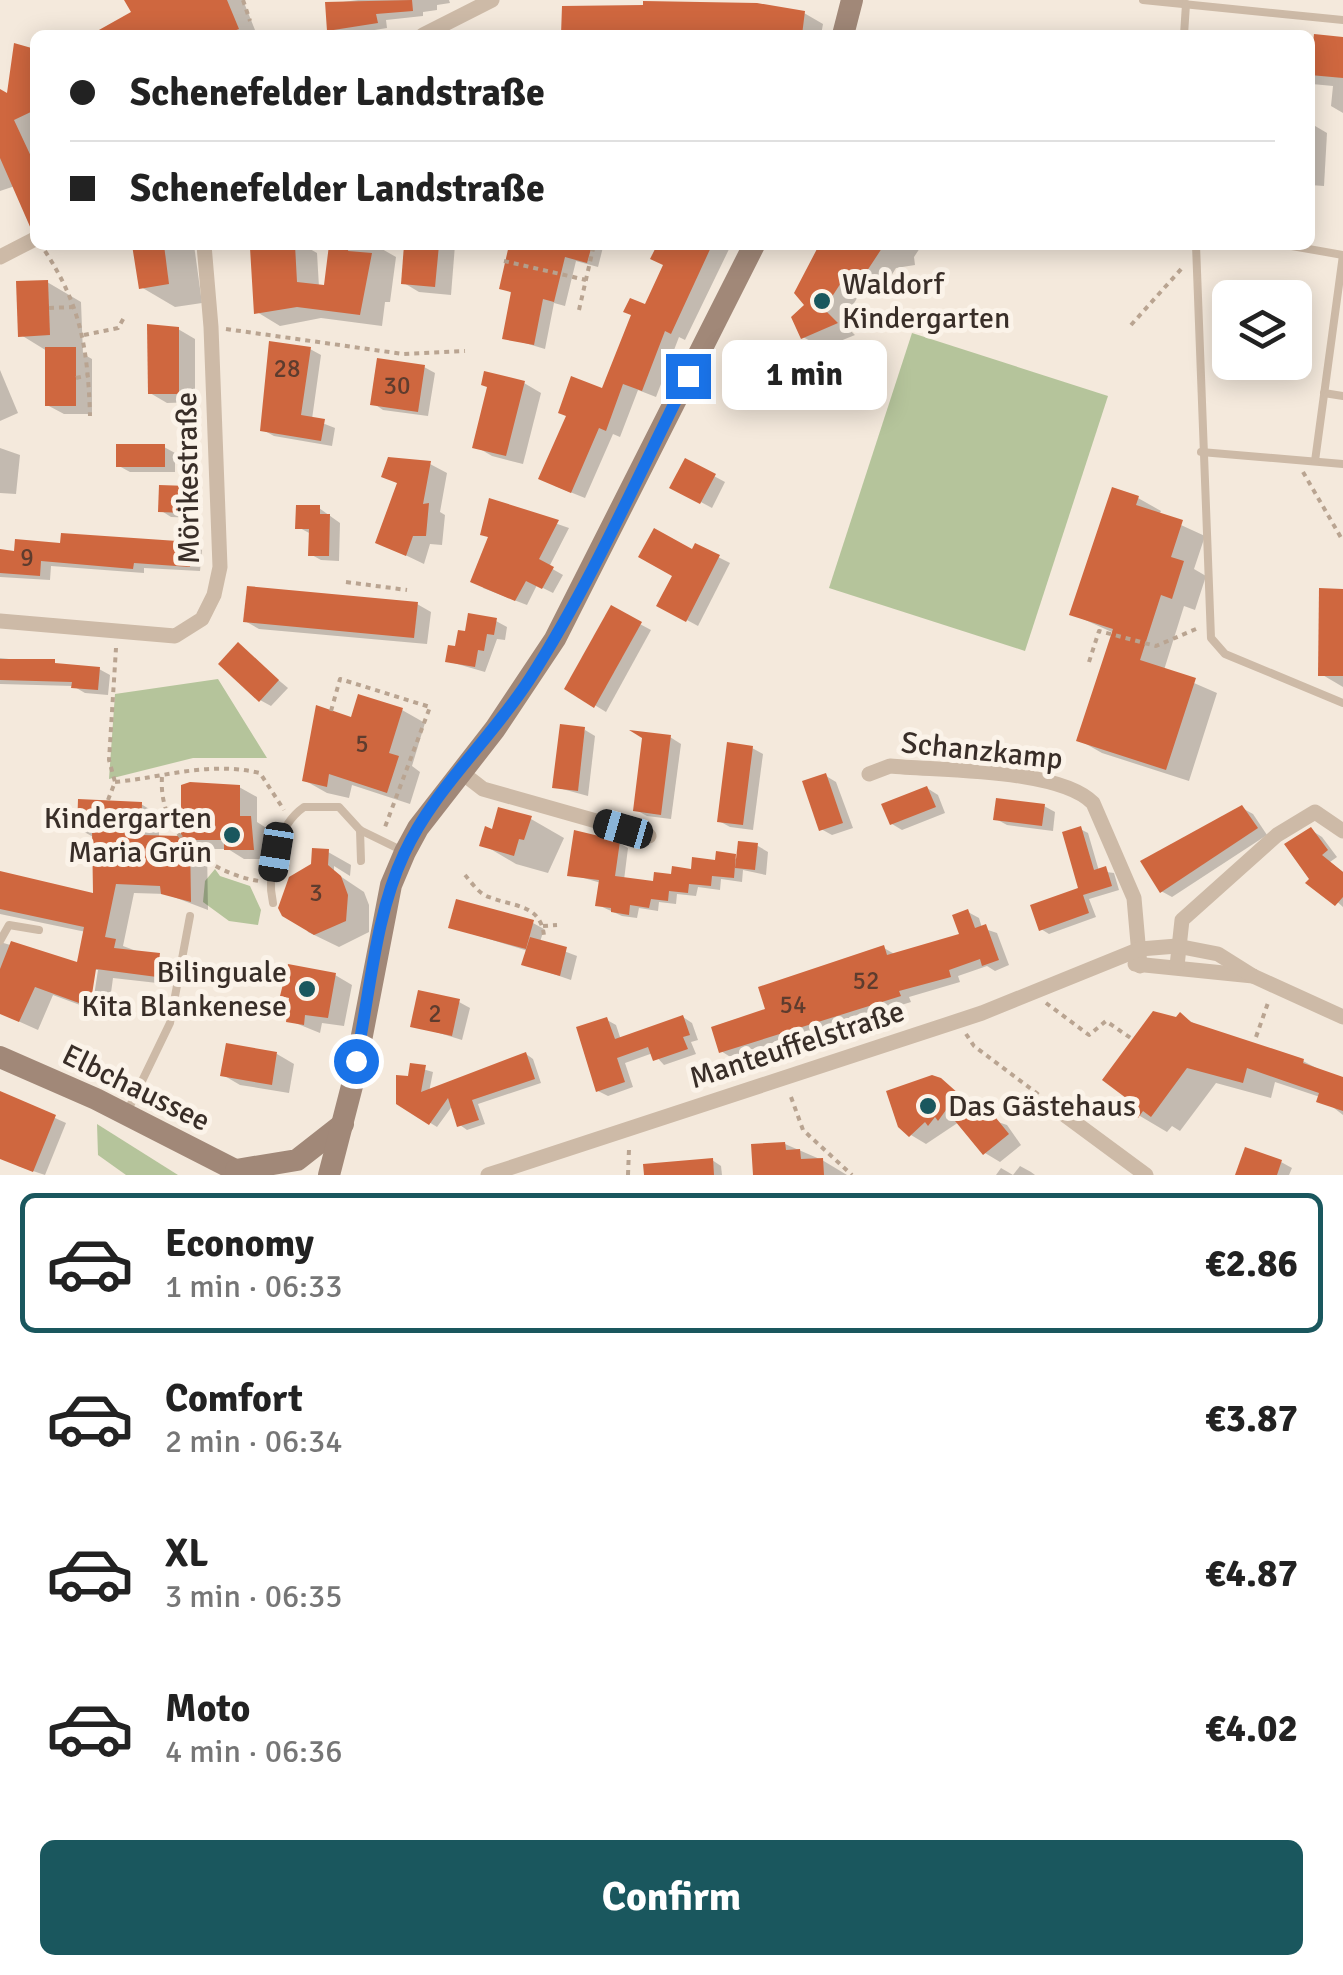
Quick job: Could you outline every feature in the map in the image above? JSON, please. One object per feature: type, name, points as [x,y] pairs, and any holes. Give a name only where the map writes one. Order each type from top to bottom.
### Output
[{"type":"main road","points":[[845,30],[852,0]]},
{"type":"main road","points":[[329,1175],[401,844],[461,772],[555,639],[751,250]]},
{"type":"main road","name":"Elbchaussee","points":[[0,1057],[126,1114],[240,1172]]},
{"type":"main road","points":[[240,1172],[297,1160],[343,1124]]},
{"type":"street","points":[[433,30],[492,0]]},
{"type":"street","points":[[0,257],[30,246]]},
{"type":"street","name":"Mörikestraße","points":[[0,621],[175,636],[202,619],[214,595],[220,568],[204,250]]},
{"type":"street","name":"Schanzkamp","points":[[868,774],[890,766],[1051,782],[1084,794],[1093,803],[1127,878],[1138,916],[1140,966]]},
{"type":"street","points":[[461,772],[483,789],[650,836]]},
{"type":"street","points":[[1177,966],[1178,927],[1186,915],[1297,820],[1315,812],[1343,831]]},
{"type":"street","points":[[1140,948],[1177,946],[1218,954],[1253,976],[1343,1018]]},
{"type":"street","name":"Manteuffelstraße","points":[[488,1175],[982,1013],[1122,960],[1140,948]]},
{"type":"street","points":[[1122,960],[1140,966],[1177,966],[1253,976]]},
{"type":"street","points":[[1062,1113],[1146,1175]]},
{"type":"lane","points":[[1143,0],[1343,20]]},
{"type":"lane","points":[[1284,14],[1286,0]]},
{"type":"lane","points":[[1184,30],[1186,4]]},
{"type":"lane","points":[[1196,250],[1211,638],[1225,654],[1343,703]]},
{"type":"lane","points":[[1315,250],[1343,254],[1338,323],[1316,461]]},
{"type":"lane","points":[[1324,394],[1343,396]]},
{"type":"lane","points":[[1201,452],[1343,461]]},
{"type":"lane","points":[[273,903],[272,883],[281,832],[290,818],[304,808],[339,807],[360,830],[401,844]]},
{"type":"lane","points":[[360,830],[360,861]]},
{"type":"lane","points":[[126,1114],[170,1023],[190,916]]},
{"type":"lane","points":[[0,941],[9,925],[40,930]]},
{"type":"path","points":[[243,0],[253,30]]},
{"type":"path","points":[[44,250],[60,271],[84,335],[90,416]]},
{"type":"path","points":[[579,310],[593,250]]},
{"type":"path","points":[[1131,324],[1180,269],[1196,259]]},
{"type":"path","points":[[504,261],[586,280]]},
{"type":"path","points":[[49,308],[74,307]]},
{"type":"path","points":[[84,335],[118,328],[125,316]]},
{"type":"path","points":[[211,327],[403,354],[465,351]]},
{"type":"path","points":[[401,362],[403,354]]},
{"type":"path","points":[[76,378],[89,375]]},
{"type":"path","points":[[1296,460],[1343,541]]},
{"type":"path","points":[[346,582],[408,590]]},
{"type":"path","points":[[1089,662],[1099,631],[1156,646],[1210,622]]},
{"type":"path","points":[[108,800],[115,782],[109,760],[118,634]]},
{"type":"path","points":[[331,710],[340,679],[430,707],[384,829],[401,844]]},
{"type":"path","points":[[115,782],[162,777],[199,766],[231,766],[260,773],[290,818]]},
{"type":"path","points":[[162,777],[160,800],[168,822],[183,841],[211,866],[272,883]]},
{"type":"path","points":[[465,876],[484,896],[529,909],[543,926],[544,936]]},
{"type":"path","points":[[543,926],[557,925]]},
{"type":"path","points":[[1256,1037],[1269,1000]]},
{"type":"path","points":[[1046,1003],[1089,1035],[1106,1021],[1132,1039]]},
{"type":"path","points":[[965,1032],[974,1046],[1062,1113]]},
{"type":"path","points":[[791,1096],[803,1130],[852,1175]]},
{"type":"path","points":[[628,1175],[630,1150]]},
{"type":"green space","points":[[912,333],[1108,396],[1025,651],[829,588]]},
{"type":"green space","points":[[218,679],[267,758],[193,758],[109,779],[115,694]]},
{"type":"green space","points":[[215,869],[220,876],[250,886],[261,910],[258,925],[229,921],[203,902],[205,881]]},
{"type":"green space","points":[[97,1124],[178,1175],[126,1175],[98,1155]]},
{"type":"building","points":[[124,0],[227,0],[239,29],[99,30],[131,12]]},
{"type":"building","points":[[412,0],[413,11],[376,14],[378,23],[327,30],[325,2]]},
{"type":"building","points":[[643,1],[757,3],[805,11],[803,30],[561,30],[562,6],[643,5]]},
{"type":"building","points":[[1315,34],[1343,37],[1343,78],[1315,75]]},
{"type":"building","points":[[14,43],[30,48],[30,112],[14,120],[30,154],[30,227],[0,158],[0,89],[7,93]]},
{"type":"building","points":[[133,250],[165,250],[169,284],[139,289]]},
{"type":"building","points":[[250,250],[295,250],[297,282],[324,285],[328,250],[372,253],[360,315],[297,307],[254,314]]},
{"type":"building","points":[[404,250],[439,250],[435,287],[401,284]]},
{"type":"building","points":[[508,250],[591,250],[587,263],[565,257],[554,302],[543,299],[534,345],[502,339],[511,292],[499,289]]},
{"type":"building","points":[[654,250],[710,250],[671,334],[665,331],[642,391],[623,384],[606,431],[599,428],[571,493],[538,479],[566,416],[558,413],[571,376],[602,388],[631,315],[623,312],[630,298],[645,304],[663,265],[650,259]]},
{"type":"building","points":[[816,250],[881,250],[865,274],[848,272],[824,309],[838,323],[801,339],[791,317],[804,305],[794,293]]},
{"type":"building","points":[[48,280],[50,335],[18,337],[16,281]]},
{"type":"building","points":[[147,324],[179,327],[179,394],[148,394]]},
{"type":"building","points":[[269,341],[311,347],[301,415],[325,419],[321,441],[260,431]]},
{"type":"building","points":[[826,344],[852,369],[842,391],[819,388],[817,370]]},
{"type":"building","points":[[45,347],[76,347],[76,406],[45,406]]},
{"type":"building","points":[[377,358],[425,365],[418,412],[370,405]]},
{"type":"building","points":[[484,371],[525,381],[506,456],[472,448],[487,387],[481,385]]},
{"type":"building","points":[[116,444],[165,444],[165,467],[116,467]]},
{"type":"building","points":[[388,457],[431,461],[423,504],[429,503],[426,536],[413,536],[406,556],[375,543],[397,483],[381,477]]},
{"type":"building","points":[[685,458],[716,474],[700,504],[669,488]]},
{"type":"building","points":[[159,485],[189,486],[188,513],[158,512]]},
{"type":"building","points":[[1112,487],[1139,496],[1136,505],[1183,520],[1171,557],[1184,561],[1172,599],[1161,595],[1140,660],[1196,678],[1166,770],[1076,741],[1113,629],[1069,615]]},
{"type":"building","points":[[489,498],[559,520],[539,559],[554,567],[542,589],[526,581],[515,601],[470,582],[488,537],[480,535]]},
{"type":"building","points":[[296,505],[320,505],[320,514],[330,514],[329,556],[308,556],[309,529],[295,529]]},
{"type":"building","points":[[654,528],[692,549],[695,543],[720,555],[686,622],[656,606],[672,576],[638,557]]},
{"type":"building","points":[[61,533],[192,542],[190,567],[134,563],[133,569],[41,561],[40,576],[0,573],[0,549],[14,551],[15,539],[60,543]]},
{"type":"building","points":[[247,586],[418,602],[414,638],[243,622]]},
{"type":"building","points":[[1319,588],[1343,589],[1343,676],[1318,676]]},
{"type":"building","points":[[611,605],[642,622],[594,708],[564,689]]},
{"type":"building","points":[[468,613],[497,618],[494,635],[487,634],[484,651],[478,650],[475,667],[445,662],[448,645],[455,646],[458,630],[465,631]]},
{"type":"building","points":[[238,642],[279,680],[259,702],[218,664]]},
{"type":"building","points":[[0,659],[55,659],[55,663],[100,667],[98,690],[71,688],[72,682],[0,680]]},
{"type":"building","points":[[358,694],[403,708],[389,753],[399,756],[387,793],[329,774],[327,787],[302,781],[316,705],[351,717]]},
{"type":"building","points":[[560,724],[585,727],[578,791],[552,788]]},
{"type":"building","points":[[629,730],[671,735],[661,815],[633,811],[642,738]]},
{"type":"building","points":[[727,742],[753,746],[743,825],[717,822]]},
{"type":"building","points":[[826,773],[843,823],[819,831],[802,781]]},
{"type":"building","points":[[181,785],[240,785],[240,816],[251,816],[254,850],[224,850],[224,840],[190,840],[191,902],[161,894],[160,886],[116,884],[105,937],[116,939],[114,948],[160,953],[157,977],[96,969],[90,1007],[35,987],[19,1022],[0,1014],[0,969],[11,941],[77,962],[84,927],[0,909],[0,871],[93,893],[92,830],[77,830],[78,799],[142,802],[141,835],[181,836]]},
{"type":"building","points":[[927,786],[936,807],[890,825],[881,804]]},
{"type":"building","points":[[996,798],[1045,804],[1042,826],[993,820]]},
{"type":"building","points":[[1242,805],[1258,828],[1160,893],[1140,861]]},
{"type":"building","points":[[498,807],[532,816],[514,856],[479,846],[485,826],[492,829]]},
{"type":"building","points":[[1081,826],[1094,870],[1106,866],[1112,886],[1083,895],[1089,913],[1039,931],[1030,905],[1078,888],[1062,832]]},
{"type":"building","points":[[1311,827],[1328,850],[1322,855],[1343,872],[1343,897],[1335,906],[1305,883],[1309,879],[1284,844]]},
{"type":"building","points":[[574,830],[620,841],[615,876],[653,881],[654,872],[671,874],[672,866],[691,869],[692,857],[715,860],[716,851],[736,854],[734,878],[712,876],[711,886],[689,884],[688,893],[669,891],[668,901],[651,899],[649,908],[630,905],[629,915],[611,912],[611,908],[595,906],[599,880],[567,876]]},
{"type":"building","points":[[738,841],[758,843],[755,870],[735,868]]},
{"type":"building","points":[[312,848],[329,849],[328,865],[341,876],[348,895],[346,921],[314,935],[282,916],[278,908],[289,877],[311,864]]},
{"type":"building","points":[[456,899],[534,920],[526,949],[448,928]]},
{"type":"building","points":[[968,909],[975,928],[986,924],[999,960],[982,966],[980,959],[949,970],[951,977],[899,991],[901,996],[719,1053],[711,1027],[765,1009],[758,987],[884,945],[887,955],[959,934],[952,915]]},
{"type":"building","points":[[530,937],[567,947],[560,976],[521,965]]},
{"type":"building","name":"Bilinguale Kita Blankenese","points":[[288,964],[336,973],[328,1018],[305,1015],[304,1025],[286,1022],[289,998],[280,996]]},
{"type":"building","points":[[418,990],[460,999],[452,1036],[410,1027]]},
{"type":"building","points":[[1153,1011],[1176,1017],[1180,1012],[1191,1022],[1304,1059],[1303,1063],[1343,1077],[1343,1111],[1316,1102],[1319,1093],[1247,1068],[1243,1083],[1187,1068],[1151,1117],[1143,1111],[1138,1118],[1121,1105],[1126,1098],[1102,1080]]},
{"type":"building","points":[[683,1015],[690,1035],[683,1037],[688,1049],[653,1061],[648,1047],[617,1058],[625,1082],[596,1092],[576,1027],[607,1017],[615,1039]]},
{"type":"building","points":[[226,1043],[277,1052],[272,1085],[220,1076]]},
{"type":"building","points":[[526,1052],[535,1079],[472,1100],[479,1120],[457,1127],[448,1098],[429,1125],[396,1104],[396,1075],[408,1076],[410,1063],[426,1065],[421,1092]]},
{"type":"building","name":"Das Gästehaus","points":[[932,1075],[941,1078],[986,1118],[992,1113],[1009,1134],[983,1155],[946,1110],[938,1121],[935,1117],[928,1126],[925,1122],[909,1137],[898,1127],[886,1091]]},
{"type":"building","points":[[0,1091],[56,1115],[33,1172],[0,1159]]},
{"type":"building","points":[[785,1142],[786,1150],[800,1149],[801,1159],[823,1158],[824,1175],[753,1175],[751,1144]]},
{"type":"building","points":[[1245,1147],[1282,1160],[1277,1175],[1235,1175]]},
{"type":"building","points":[[713,1158],[714,1175],[644,1175],[643,1164]]},
{"type":"place","name":"Waldorf Kindergarten","points":[[822,301]]},
{"type":"place","name":"Kindergarten Maria Grün","points":[[232,835]]},
{"type":"place","name":"Bilinguale Kita Blankenese","points":[[307,989]]},
{"type":"place","name":"Das Gästehaus","points":[[928,1106]]},
{"type":"route","points":[[356,1061],[391,885],[405,852],[418,828],[496,730],[555,639],[688,376]]}]
